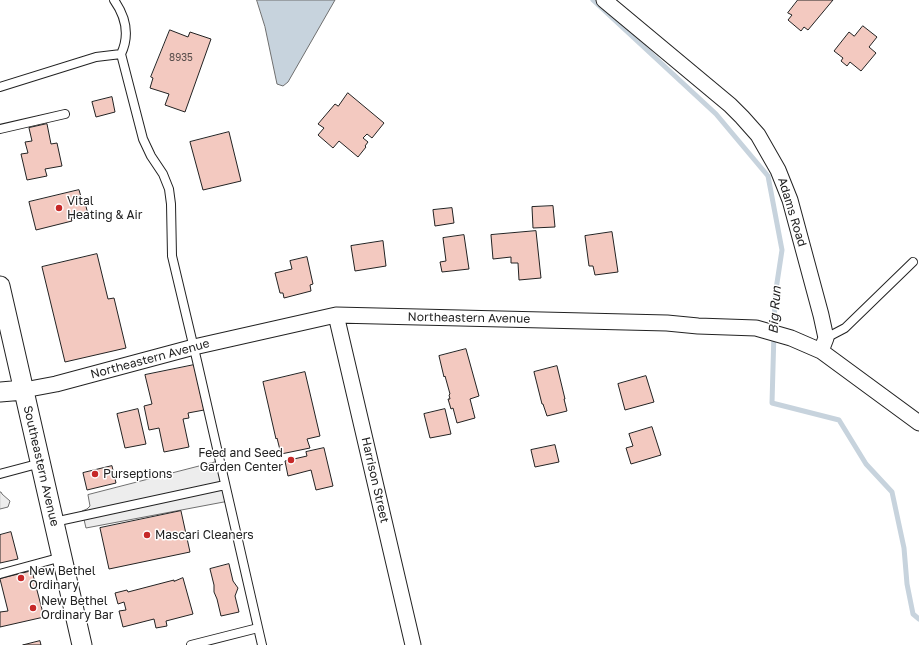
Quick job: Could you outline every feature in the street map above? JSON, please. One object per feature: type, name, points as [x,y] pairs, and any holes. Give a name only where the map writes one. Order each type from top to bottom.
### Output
[{"type":"street","name":"Adams Road","points":[[604,0],[730,105],[758,135],[778,170],[793,208],[821,315],[824,345]]},
{"type":"street","name":"Southeastern Avenue","points":[[0,286],[82,645]]},
{"type":"street","name":"Northeastern Avenue","points":[[0,392],[24,390],[56,384],[194,347],[336,315],[655,322],[698,326],[756,328],[790,338],[824,345],[919,423]]},
{"type":"street","name":"Harrison Street","points":[[336,315],[413,645]]},
{"type":"lane","points":[[114,0],[120,8],[125,22],[125,46],[121,54],[143,139],[151,156],[163,174],[169,189],[171,204],[172,256],[262,645]]},
{"type":"lane","points":[[0,87],[96,57],[121,54]]},
{"type":"lane","points":[[0,129],[65,114]]},
{"type":"lane","points":[[824,345],[845,328],[913,262]]},
{"type":"lane","points":[[0,474],[41,463]]},
{"type":"lane","points":[[54,522],[225,485]]},
{"type":"lane","points":[[0,574],[62,557]]},
{"type":"lane","points":[[191,645],[258,628]]},
{"type":"shaded area","points":[[257,0],[335,0],[288,82],[283,86],[277,84],[265,27]]},
{"type":"shaded area","points":[[220,461],[229,501],[86,528],[82,511],[90,506],[88,495]]},
{"type":"shaded area","points":[[0,492],[10,501],[8,507],[0,509]]},
{"type":"building","points":[[798,0],[833,0],[808,30],[804,27],[801,31],[788,20],[792,15],[788,13]]},
{"type":"building","points":[[863,26],[877,37],[869,47],[876,53],[861,71],[850,62],[847,66],[841,61],[843,58],[834,51],[849,32],[854,36]]},
{"type":"building","points":[[170,30],[188,37],[190,32],[211,39],[185,112],[165,105],[169,94],[150,88],[153,78],[151,77]]},
{"type":"building","points":[[348,93],[384,123],[372,138],[367,134],[363,138],[368,142],[358,157],[339,141],[333,148],[318,135],[324,128],[318,124],[335,104],[338,106]]},
{"type":"building","points":[[112,97],[115,112],[96,117],[92,102]]},
{"type":"building","points":[[47,124],[51,144],[57,143],[62,166],[45,169],[47,176],[27,180],[21,154],[28,153],[25,142],[32,141],[29,128]]},
{"type":"building","points":[[229,132],[241,181],[203,190],[190,142]]},
{"type":"building","name":"Vital Heating & Air","points":[[79,190],[82,200],[84,199],[88,214],[71,218],[72,221],[36,230],[29,202]]},
{"type":"building","points":[[553,206],[555,227],[533,228],[532,207]]},
{"type":"building","points":[[452,208],[454,223],[435,226],[433,210]]},
{"type":"building","points":[[536,231],[541,278],[519,280],[518,263],[511,263],[511,257],[493,259],[491,235]]},
{"type":"building","points":[[612,232],[618,272],[595,275],[593,266],[589,266],[585,236]]},
{"type":"building","points":[[464,235],[469,269],[442,272],[440,262],[446,261],[443,238]]},
{"type":"building","points":[[383,241],[386,266],[355,271],[351,246]]},
{"type":"building","points":[[97,254],[108,299],[114,298],[126,348],[65,362],[42,267]]},
{"type":"building","points":[[307,257],[313,284],[310,285],[311,291],[284,298],[283,293],[280,293],[275,273],[292,269],[290,261]]},
{"type":"building","points":[[466,349],[479,396],[470,399],[475,418],[457,423],[453,408],[451,409],[448,399],[450,399],[450,394],[439,356]]},
{"type":"building","points":[[194,365],[204,410],[188,413],[189,418],[183,419],[189,447],[164,452],[159,428],[149,430],[144,406],[152,404],[145,375]]},
{"type":"building","points":[[557,366],[567,411],[547,416],[542,404],[534,372]]},
{"type":"building","points":[[305,372],[320,436],[307,439],[310,448],[281,454],[277,438],[276,439],[263,382]]},
{"type":"building","points":[[646,376],[654,402],[625,410],[618,384]]},
{"type":"building","points":[[138,409],[146,444],[125,448],[117,414]]},
{"type":"building","points":[[445,409],[451,434],[430,438],[424,414]]},
{"type":"building","points":[[652,427],[661,455],[631,464],[626,448],[633,446],[629,434]]},
{"type":"building","points":[[555,445],[559,462],[535,467],[531,450]]},
{"type":"building","points":[[324,448],[333,486],[316,490],[311,470],[288,476],[285,461],[307,456],[306,452]]},
{"type":"building","points":[[112,466],[116,483],[87,490],[83,473]]},
{"type":"building","points":[[181,511],[190,552],[109,569],[100,528]]},
{"type":"building","points":[[11,532],[18,559],[0,563],[0,535]]},
{"type":"building","points":[[229,564],[233,581],[238,588],[235,596],[239,612],[221,616],[214,592],[210,569]]},
{"type":"building","points":[[32,571],[44,617],[0,627],[0,612],[8,611],[0,579]]},
{"type":"building","points":[[183,578],[193,614],[166,621],[167,626],[156,628],[154,619],[123,627],[119,611],[126,610],[124,602],[118,604],[115,593],[127,590],[128,592]]},
{"type":"building","points":[[40,641],[41,645],[23,645]]},
{"type":"waterway","name":"Big Run","points":[[593,0],[716,114],[768,176],[782,250],[775,296],[772,403],[839,420],[866,464],[892,492],[904,548],[907,584],[913,614],[919,619]]},
{"type":"place","name":"Vital Heating & Air","points":[[59,208]]},
{"type":"place","name":"Feed and Seed Garden Center","points":[[291,460]]},
{"type":"place","name":"Purseptions","points":[[95,474]]},
{"type":"place","name":"Mascari Cleaners","points":[[147,535]]},
{"type":"place","name":"New Bethel Ordinary","points":[[21,578]]},
{"type":"place","name":"New Bethel Ordinary Bar","points":[[33,608]]}]
